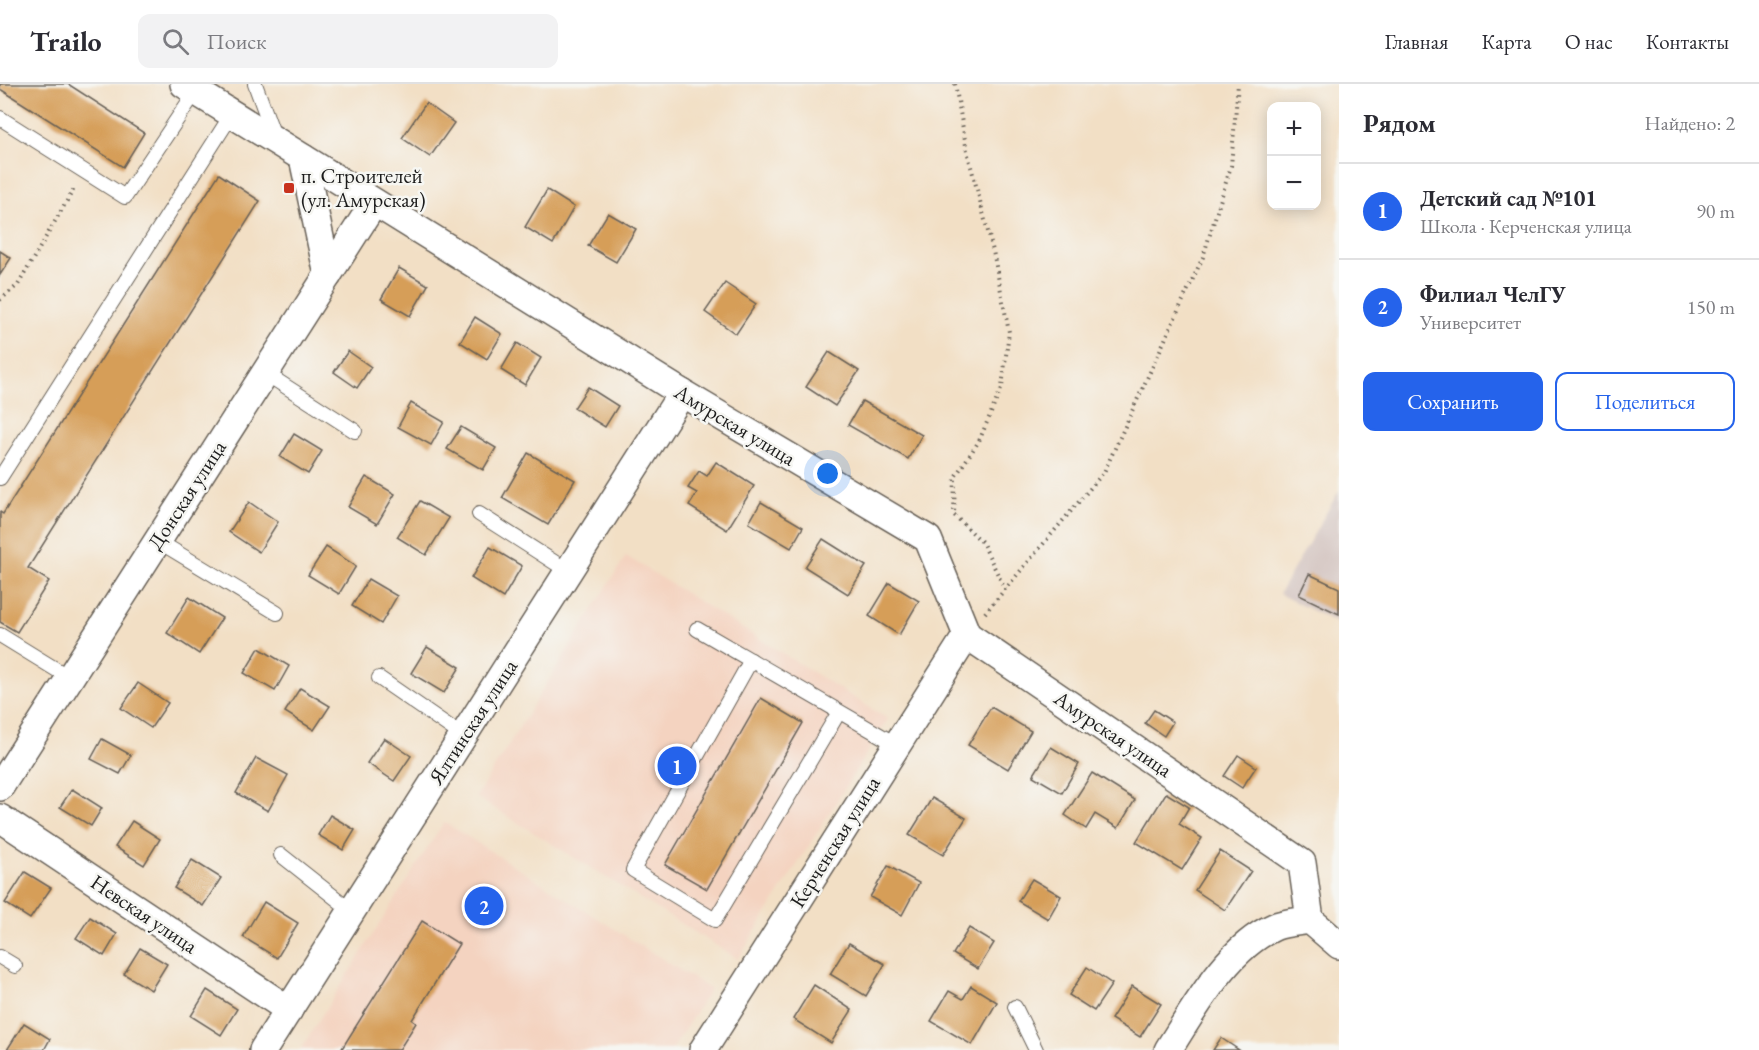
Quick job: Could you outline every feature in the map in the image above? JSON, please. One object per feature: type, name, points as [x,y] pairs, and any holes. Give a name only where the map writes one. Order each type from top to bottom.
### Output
[{"type":"street","name":"Амурская улица","points":[[190,88],[682,393],[928,539],[967,634],[1302,863],[1310,920]]},
{"type":"street","points":[[303,158],[328,275]]},
{"type":"street","name":"Донская улица","points":[[0,787],[374,203]]},
{"type":"street","name":"Ялтинская улица","points":[[263,1050],[682,393]]},
{"type":"street","name":"Керченская улица","points":[[703,1050],[967,634]]},
{"type":"street","name":"Невская улица","points":[[0,818],[289,1010]]},
{"type":"street","points":[[1168,1050],[1213,980],[1242,948],[1274,926],[1310,920],[1339,945]]},
{"type":"lane","points":[[255,84],[276,141]]},
{"type":"lane","points":[[0,118],[125,197],[190,88]]},
{"type":"lane","points":[[0,478],[232,114]]},
{"type":"lane","points":[[265,373],[355,431]]},
{"type":"lane","points":[[479,514],[568,571]]},
{"type":"lane","points":[[158,541],[277,613]]},
{"type":"lane","points":[[697,629],[897,745]]},
{"type":"lane","points":[[0,635],[70,678]]},
{"type":"lane","points":[[751,660],[633,870],[715,920],[839,712]]},
{"type":"lane","points":[[379,678],[463,736]]},
{"type":"lane","points":[[281,855],[352,911]]},
{"type":"lane","points":[[0,957],[15,966]]},
{"type":"lane","points":[[1015,1007],[1036,1050]]},
{"type":"path","points":[[956,84],[967,152],[993,251],[1009,332],[1002,387],[979,441],[955,477],[954,515],[982,542],[1005,589]]},
{"type":"path","points":[[967,634],[1104,472],[1109,462],[1203,257],[1231,166],[1238,84]]},
{"type":"path","points":[[0,300],[18,285],[84,171]]},
{"type":"shaded area","points":[[1339,491],[1339,624],[1279,594]]},
{"type":"shaded area","points":[[626,556],[888,719],[738,959],[476,797]]},
{"type":"shaded area","points":[[444,822],[710,989],[672,1050],[300,1050]]},
{"type":"building","points":[[0,84],[68,84],[144,133],[123,167],[0,89]]},
{"type":"building","points":[[426,103],[454,123],[430,157],[402,138]]},
{"type":"building","points":[[219,174],[260,201],[28,568],[49,581],[17,632],[0,622],[0,512],[3,514]]},
{"type":"building","points":[[547,190],[574,207],[553,244],[525,227]]},
{"type":"building","points":[[608,213],[636,229],[616,262],[588,246]]},
{"type":"building","points":[[0,251],[11,258],[0,275]]},
{"type":"building","points":[[399,268],[428,285],[410,316],[381,299]]},
{"type":"building","points":[[725,283],[756,304],[736,334],[705,312]]},
{"type":"building","points":[[475,317],[502,334],[487,359],[460,342]]},
{"type":"building","points":[[517,343],[541,358],[525,385],[501,370]]},
{"type":"building","points":[[348,351],[371,367],[357,388],[334,372]]},
{"type":"building","points":[[829,352],[859,371],[835,406],[806,387]]},
{"type":"building","points":[[588,387],[618,406],[605,427],[574,408]]},
{"type":"building","points":[[862,401],[922,435],[908,459],[848,425]]},
{"type":"building","points":[[411,403],[444,422],[431,445],[398,427]]},
{"type":"building","points":[[461,427],[496,448],[483,470],[447,449]]},
{"type":"building","points":[[294,434],[322,451],[308,474],[280,457]]},
{"type":"building","points":[[528,453],[575,480],[548,525],[502,498]]},
{"type":"building","points":[[716,462],[754,486],[727,530],[689,506],[697,493],[688,488],[699,471],[707,476]]},
{"type":"building","points":[[366,477],[395,494],[377,524],[348,507]]},
{"type":"building","points":[[420,501],[449,518],[426,555],[397,537]]},
{"type":"building","points":[[249,502],[278,522],[259,552],[229,532]]},
{"type":"building","points":[[761,502],[803,527],[791,548],[749,523]]},
{"type":"building","points":[[823,539],[866,566],[848,594],[805,567]]},
{"type":"building","points":[[326,547],[356,566],[339,594],[308,575]]},
{"type":"building","points":[[490,547],[522,566],[503,598],[471,578]]},
{"type":"building","points":[[1309,574],[1339,588],[1339,614],[1299,595]]},
{"type":"building","points":[[368,579],[397,596],[381,624],[352,606]]},
{"type":"building","points":[[889,583],[919,601],[899,635],[869,616]]},
{"type":"building","points":[[189,597],[222,618],[199,654],[167,633]]},
{"type":"building","points":[[427,647],[460,667],[444,693],[411,673]]},
{"type":"building","points":[[259,648],[289,666],[275,691],[244,673]]},
{"type":"building","points":[[138,683],[168,703],[151,728],[121,708]]},
{"type":"building","points":[[300,688],[330,706],[314,730],[285,712]]},
{"type":"building","points":[[761,698],[803,723],[707,889],[665,865]]},
{"type":"building","points":[[991,707],[1031,731],[1008,769],[968,745]]},
{"type":"building","points":[[1154,710],[1173,722],[1164,736],[1145,723]]},
{"type":"building","points":[[384,738],[411,756],[394,781],[367,763]]},
{"type":"building","points":[[102,739],[131,755],[120,774],[91,759]]},
{"type":"building","points":[[1051,747],[1079,764],[1062,793],[1033,776]]},
{"type":"building","points":[[1238,755],[1256,767],[1242,788],[1224,776]]},
{"type":"building","points":[[256,758],[288,775],[268,811],[236,793]]},
{"type":"building","points":[[1092,773],[1135,800],[1118,828],[1095,814],[1086,829],[1065,815]]},
{"type":"building","points":[[72,789],[102,808],[91,826],[60,807]]},
{"type":"building","points":[[1166,793],[1189,807],[1179,824],[1202,838],[1182,870],[1136,842]]},
{"type":"building","points":[[932,798],[966,818],[943,855],[909,835]]},
{"type":"building","points":[[330,815],[355,830],[343,850],[318,835]]},
{"type":"building","points":[[132,821],[160,839],[144,865],[115,847]]},
{"type":"building","points":[[1220,851],[1251,871],[1225,910],[1195,890]]},
{"type":"building","points":[[192,860],[221,878],[203,906],[174,888]]},
{"type":"building","points":[[888,866],[919,883],[902,915],[870,897]]},
{"type":"building","points":[[25,872],[51,888],[30,919],[5,903]]},
{"type":"building","points":[[1032,879],[1061,896],[1048,919],[1018,901]]},
{"type":"building","points":[[264,902],[298,923],[277,958],[243,937]]},
{"type":"building","points":[[90,917],[117,934],[104,956],[76,938]]},
{"type":"building","points":[[422,921],[459,944],[412,1020],[416,1023],[399,1050],[341,1050]]},
{"type":"building","points":[[969,928],[994,943],[978,969],[953,954]]},
{"type":"building","points":[[849,943],[885,964],[866,996],[830,974]]},
{"type":"building","points":[[140,948],[167,964],[151,990],[124,974]]},
{"type":"building","points":[[1087,967],[1112,984],[1094,1011],[1069,995]]},
{"type":"building","points":[[814,985],[852,1010],[831,1043],[793,1019]]},
{"type":"building","points":[[971,986],[997,1002],[972,1045],[931,1021],[949,991],[963,999]]},
{"type":"building","points":[[1132,986],[1161,1004],[1140,1037],[1111,1019]]},
{"type":"building","points":[[207,990],[237,1009],[221,1035],[191,1016]]},
{"type":"building","points":[[24,1023],[50,1039],[44,1050],[7,1050]]},
{"type":"building","points":[[1221,1038],[1239,1050],[1213,1050]]},
{"type":"place","name":"п. Строителей (ул. Амурская)","points":[[289,188]]},
{"type":"place","name":"Детский сад №101","points":[[677,766]]},
{"type":"place","name":"Филиал ЧелГУ","points":[[484,906]]}]
